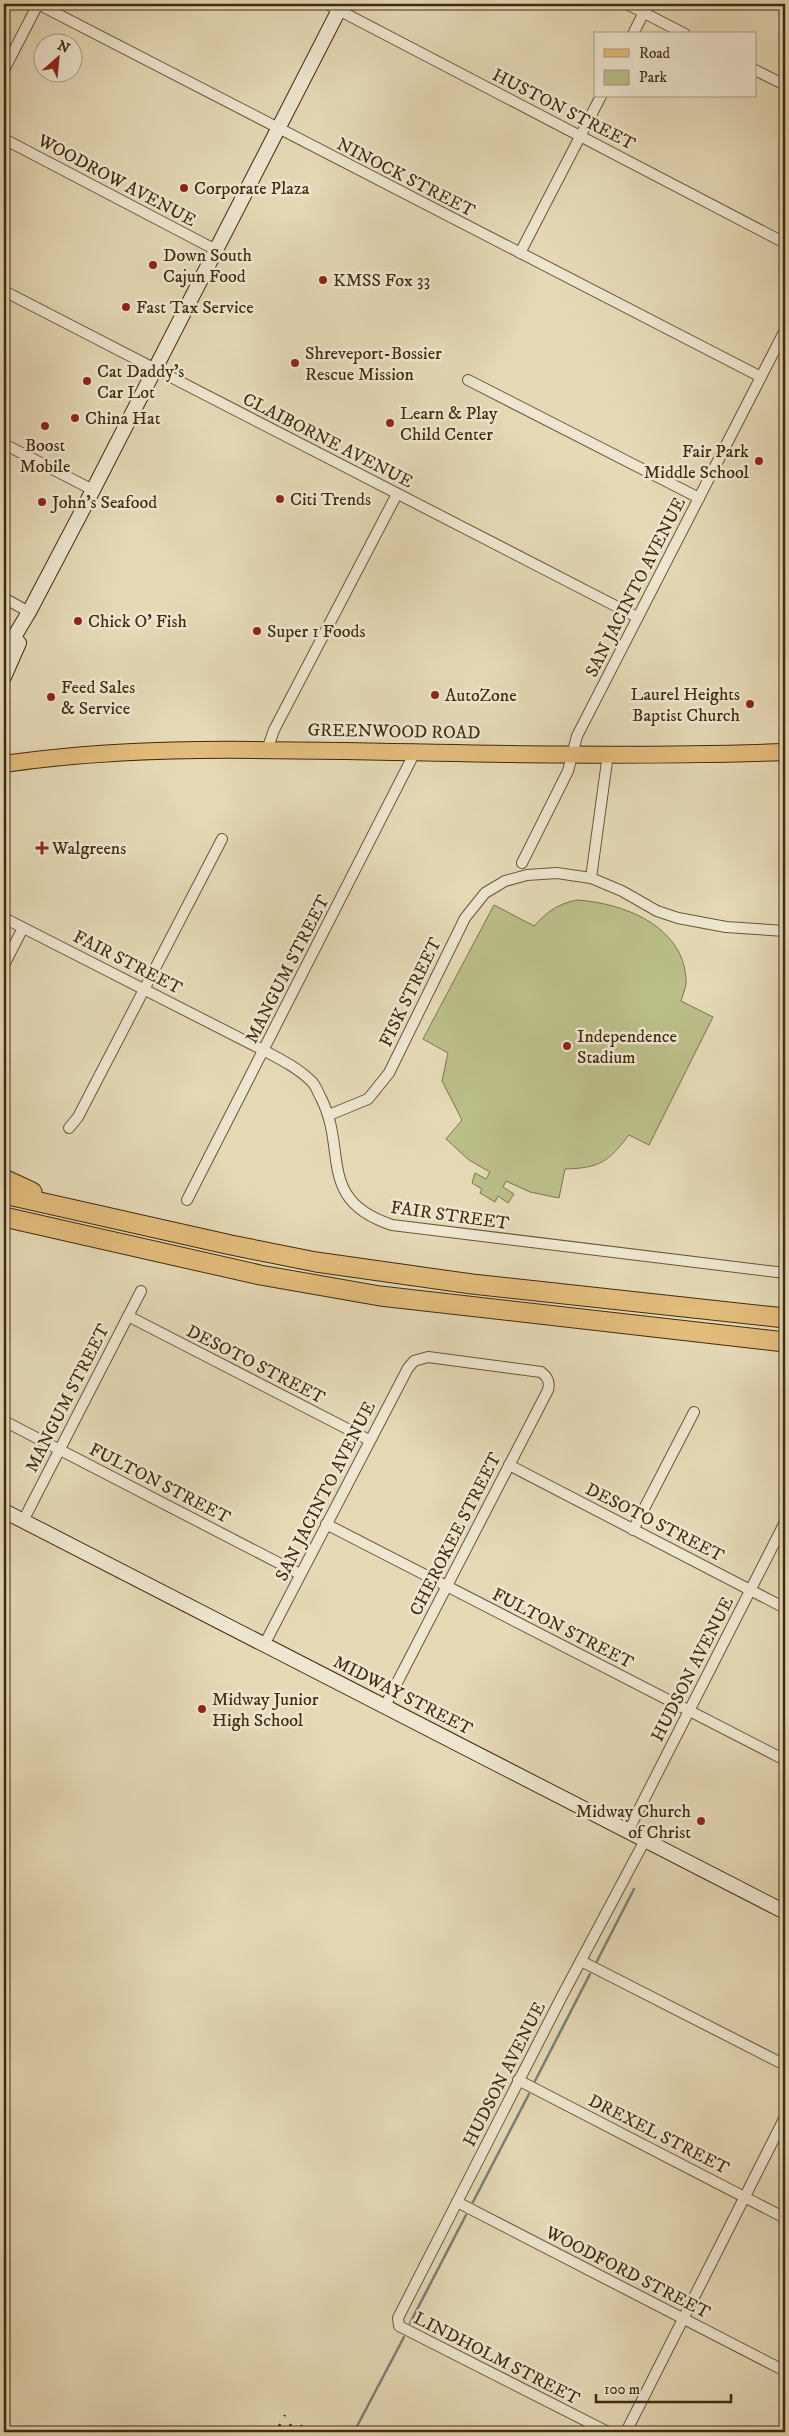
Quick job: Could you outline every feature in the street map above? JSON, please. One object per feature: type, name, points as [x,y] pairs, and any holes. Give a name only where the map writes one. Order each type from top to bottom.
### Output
[{"type":"highway","points":[[4,1179],[56,1204]]},
{"type":"highway","points":[[4,1194],[316,1262],[472,1284],[785,1318]]},
{"type":"highway","points":[[4,1217],[260,1275],[371,1294],[785,1342]]},
{"type":"highway","points":[[4,1227],[60,1230]]},
{"type":"main road","name":"GREENWOOD ROAD","points":[[4,764],[61,756],[128,751],[267,750],[608,754],[785,752]]},
{"type":"street","points":[[4,70],[38,4]]},
{"type":"street","name":"NINOCK STREET","points":[[38,4],[761,377]]},
{"type":"street","points":[[627,4],[646,8],[682,32]]},
{"type":"street","points":[[4,654],[29,612],[155,370],[278,129],[336,6]]},
{"type":"street","name":"HUSTON STREET","points":[[336,6],[785,243]]},
{"type":"street","points":[[634,32],[646,8]]},
{"type":"street","points":[[756,70],[785,85]]},
{"type":"street","points":[[520,253],[600,98]]},
{"type":"street","name":"WOODROW AVENUE","points":[[4,139],[216,250]]},
{"type":"street","name":"CLAIBORNE AVENUE","points":[[4,291],[637,617]]},
{"type":"street","name":"SAN JACINTO AVENUE","points":[[522,863],[568,771],[577,736],[785,330]]},
{"type":"street","points":[[468,380],[699,498]]},
{"type":"street","points":[[4,444],[93,490]]},
{"type":"street","points":[[267,750],[274,730],[397,494]]},
{"type":"street","points":[[4,598],[29,612]]},
{"type":"street","points":[[4,677],[18,646],[29,612]]},
{"type":"street","name":"MANGUM STREET","points":[[186,1200],[415,752]]},
{"type":"street","points":[[591,878],[608,754]]},
{"type":"street","points":[[69,1128],[78,1117],[222,839]]},
{"type":"street","name":"FISK STREET","points":[[330,1115],[368,1099],[389,1073],[465,918],[485,893],[515,878],[527,875],[557,873],[591,878],[622,891],[656,911],[678,918],[726,926],[785,931]]},
{"type":"street","name":"FAIR STREET","points":[[4,918],[145,988],[263,1050],[289,1064],[313,1082],[330,1115],[337,1168],[344,1191],[372,1219],[392,1225],[785,1274]]},
{"type":"street","points":[[4,965],[23,928]]},
{"type":"street","name":"MANGUM STREET","points":[[23,1521],[141,1291]]},
{"type":"street","name":"DESOTO STREET","points":[[128,1316],[369,1440]]},
{"type":"street","name":"SAN JACINTO AVENUE","points":[[264,1644],[408,1368],[422,1358],[536,1369],[546,1375]]},
{"type":"street","name":"CHEROKEE STREET","points":[[385,1706],[548,1390],[546,1375]]},
{"type":"street","points":[[634,1530],[694,1412]]},
{"type":"street","name":"FULTON STREET","points":[[4,1421],[300,1574]]},
{"type":"street","name":"DESOTO STREET","points":[[509,1465],[785,1608]]},
{"type":"street","name":"MIDWAY STREET","points":[[4,1511],[785,1912]]},
{"type":"street","name":"HUDSON AVENUE","points":[[628,1831],[785,1522]]},
{"type":"street","name":"FULTON STREET","points":[[326,1524],[785,1760]]},
{"type":"street","name":"HUDSON AVENUE","points":[[399,2326],[398,2318],[518,2080],[645,1840]]},
{"type":"street","points":[[581,1961],[785,2065]]},
{"type":"street","name":"DREXEL STREET","points":[[518,2080],[785,2218]]},
{"type":"street","points":[[626,2432],[785,2117]]},
{"type":"street","name":"WOODFORD STREET","points":[[457,2202],[785,2371]]},
{"type":"street","name":"LINDHOLM STREET","points":[[399,2326],[608,2432]]},
{"type":"green space","name":"Independence Stadium","points":[[577,900],[613,906],[630,912],[647,920],[662,931],[674,944],[682,960],[686,982],[681,1001],[713,1017],[649,1145],[629,1135],[615,1152],[602,1162],[587,1167],[565,1169],[559,1198],[530,1192],[506,1181],[503,1187],[514,1194],[508,1203],[498,1196],[495,1202],[480,1193],[482,1189],[472,1183],[475,1173],[486,1179],[490,1172],[469,1160],[446,1139],[462,1120],[442,1081],[448,1053],[423,1039],[494,905],[534,926],[553,909]]},
{"type":"waterway","points":[[597,1961],[634,1889]]},
{"type":"waterway","points":[[535,2081],[590,1974]]},
{"type":"waterway","points":[[473,2202],[529,2094]]},
{"type":"waterway","points":[[410,2323],[466,2215]]},
{"type":"waterway","points":[[354,2432],[404,2337]]},
{"type":"railway","points":[[276,2432],[285,2415]]},
{"type":"railway","points":[[287,2432],[293,2420]]},
{"type":"railway","points":[[298,2432],[302,2425]]},
{"type":"place","name":"Corporate Plaza","points":[[184,188]]},
{"type":"place","name":"Down South Cajun Food","points":[[153,265]]},
{"type":"place","name":"KMSS Fox 33","points":[[323,280]]},
{"type":"place","name":"Fast Tax Service","points":[[126,307]]},
{"type":"place","name":"Shreveport-Bossier Rescue Mission","points":[[295,363]]},
{"type":"place","name":"Cat Daddy's Car Lot","points":[[87,381]]},
{"type":"place","name":"China Hat","points":[[75,418]]},
{"type":"place","name":"Learn & Play Child Center","points":[[390,423]]},
{"type":"place","name":"Boost Mobile","points":[[45,426]]},
{"type":"place","name":"Fair Park Middle School","points":[[759,461]]},
{"type":"place","name":"Citi Trends","points":[[280,499]]},
{"type":"place","name":"John's Seafood","points":[[42,502]]},
{"type":"place","name":"Chick O' Fish","points":[[78,621]]},
{"type":"place","name":"Super 1 Foods","points":[[257,631]]},
{"type":"place","name":"AutoZone","points":[[435,695]]},
{"type":"place","name":"Feed Sales & Service","points":[[51,697]]},
{"type":"place","name":"Laurel Heights Baptist Church","points":[[750,704]]},
{"type":"place","name":"Walgreens","points":[[42,848]]},
{"type":"place","name":"Independence Stadium","points":[[567,1046]]},
{"type":"place","name":"Midway Junior High School","points":[[202,1709]]},
{"type":"place","name":"Midway Church of Christ","points":[[701,1821]]}]
